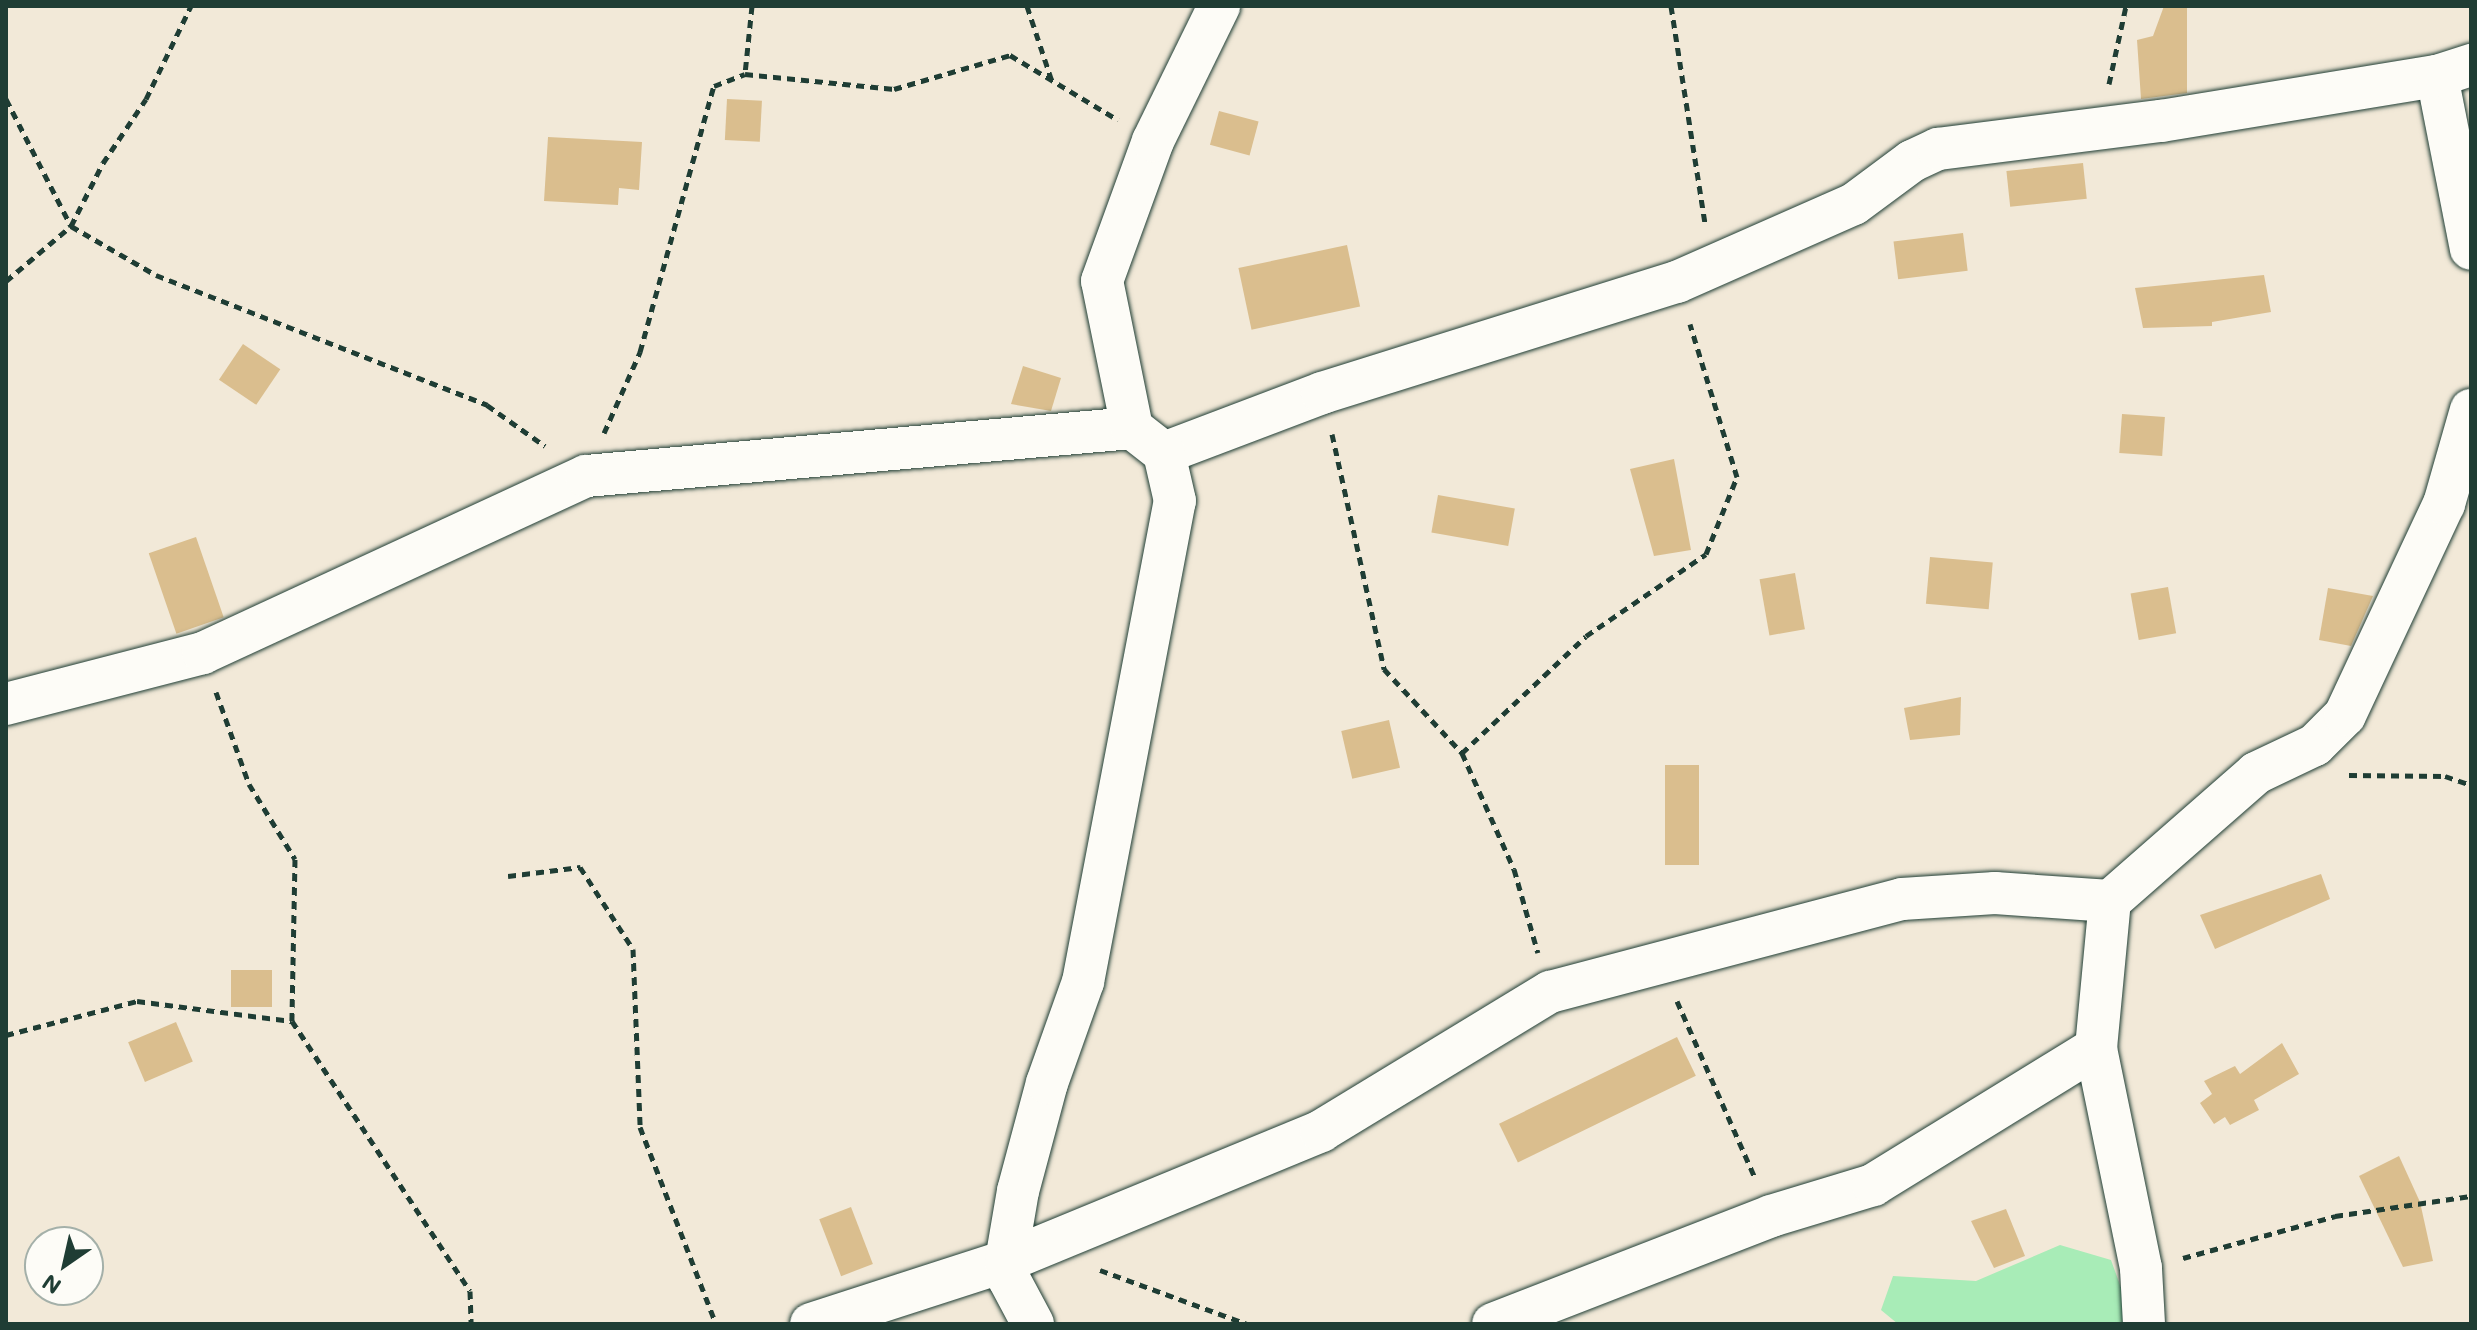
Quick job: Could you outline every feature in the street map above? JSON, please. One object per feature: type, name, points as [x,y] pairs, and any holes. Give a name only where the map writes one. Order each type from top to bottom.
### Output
[{"type":"street","points":[[1033,1324],[1009,1279],[1023,1254],[1018,1191],[1047,1083],[1083,982],[1088,935],[1168,559],[1175,501],[1164,453],[1132,428],[1102,281],[1153,141],[1219,6]]},
{"type":"street","points":[[1164,453],[1322,393],[1694,272],[1854,204],[1912,161],[1938,149],[2100,128],[2454,70],[2471,249]]},
{"type":"street","points":[[2144,1324],[2141,1268],[2096,1048],[2110,901],[2256,773],[2315,745],[2345,715],[2444,504],[2471,410]]},
{"type":"street","points":[[8,698],[203,653],[586,476],[1132,428]]},
{"type":"street","points":[[811,1324],[1023,1254],[1321,1131],[1550,992],[1902,899],[1995,893],[2110,901]]},
{"type":"street","points":[[1493,1324],[1771,1216],[1873,1185],[2096,1048]]},
{"type":"path","points":[[6,281],[71,226],[103,163],[146,99],[191,6]]},
{"type":"path","points":[[745,74],[752,6]]},
{"type":"path","points":[[1027,6],[1052,82]]},
{"type":"path","points":[[1462,753],[1586,636],[1706,554],[1737,477],[1694,272],[1671,6]]},
{"type":"path","points":[[2100,128],[2126,6]]},
{"type":"path","points":[[6,99],[71,226],[156,275],[487,405],[586,476],[640,352],[714,86],[745,74],[894,89],[1010,55],[1153,141]]},
{"type":"path","points":[[1322,393],[1384,669],[1462,753],[1514,869],[1550,992]]},
{"type":"path","points":[[203,653],[249,784],[295,859],[292,1021],[470,1291],[471,1324]]},
{"type":"path","points":[[2335,774],[2445,776],[2471,785]]},
{"type":"path","points":[[508,876],[580,867],[633,949],[640,1127],[716,1324]]},
{"type":"path","points":[[1660,965],[1771,1216]]},
{"type":"path","points":[[6,1035],[137,1001],[292,1021]]},
{"type":"path","points":[[2141,1268],[2335,1216],[2471,1196]]},
{"type":"path","points":[[1023,1254],[1247,1324]]},
{"type":"green space","points":[[2060,1245],[2111,1260],[2134,1324],[1898,1324],[1881,1310],[1893,1276],[1976,1281]]},
{"type":"building","points":[[2164,6],[2187,6],[2187,93],[2141,99],[2137,40],[2153,36]]},
{"type":"building","points":[[727,99],[762,101],[760,142],[725,140]]},
{"type":"building","points":[[1219,111],[1259,122],[1250,155],[1210,145]]},
{"type":"building","points":[[548,137],[642,142],[639,190],[619,188],[618,205],[544,201]]},
{"type":"building","points":[[2083,163],[2087,199],[2010,207],[2006,171]]},
{"type":"building","points":[[1963,233],[1968,271],[1898,279],[1894,242]]},
{"type":"building","points":[[1347,245],[1360,307],[1252,330],[1238,268]]},
{"type":"building","points":[[2264,275],[2271,312],[2212,322],[2212,326],[2143,328],[2135,288]]},
{"type":"building","points":[[243,344],[280,369],[256,405],[219,380]]},
{"type":"building","points":[[1023,366],[1061,378],[1051,411],[1011,404]]},
{"type":"building","points":[[2122,414],[2165,417],[2162,456],[2119,453]]},
{"type":"building","points":[[1674,459],[1691,550],[1654,556],[1630,469]]},
{"type":"building","points":[[1438,495],[1515,509],[1508,546],[1431,532]]},
{"type":"building","points":[[196,537],[224,617],[176,634],[149,553]]},
{"type":"building","points":[[1930,557],[1993,562],[1989,609],[1926,604]]},
{"type":"building","points":[[1795,573],[1805,629],[1769,635],[1760,579]]},
{"type":"building","points":[[2168,587],[2176,633],[2139,640],[2131,594]]},
{"type":"building","points":[[2328,588],[2373,596],[2351,646],[2319,640]]},
{"type":"building","points":[[1961,697],[1960,735],[1910,740],[1904,708]]},
{"type":"building","points":[[1389,720],[1400,768],[1352,779],[1341,731]]},
{"type":"building","points":[[1665,765],[1699,765],[1699,865],[1665,865]]},
{"type":"building","points":[[2321,874],[2330,899],[2215,949],[2200,915]]},
{"type":"building","points":[[231,970],[272,970],[272,1007],[231,1007]]},
{"type":"building","points":[[176,1022],[193,1062],[145,1082],[128,1042]]},
{"type":"building","points":[[1677,1037],[1696,1076],[1518,1162],[1499,1124]]},
{"type":"building","points":[[2282,1043],[2299,1074],[2254,1100],[2259,1110],[2230,1125],[2225,1117],[2214,1124],[2200,1103],[2212,1094],[2204,1081],[2235,1066],[2240,1074]]},
{"type":"building","points":[[2399,1156],[2420,1202],[2433,1261],[2403,1267],[2359,1176]]},
{"type":"building","points":[[851,1207],[873,1264],[841,1276],[819,1219]]},
{"type":"building","points":[[2006,1209],[2025,1256],[1994,1268],[1971,1221]]}]
